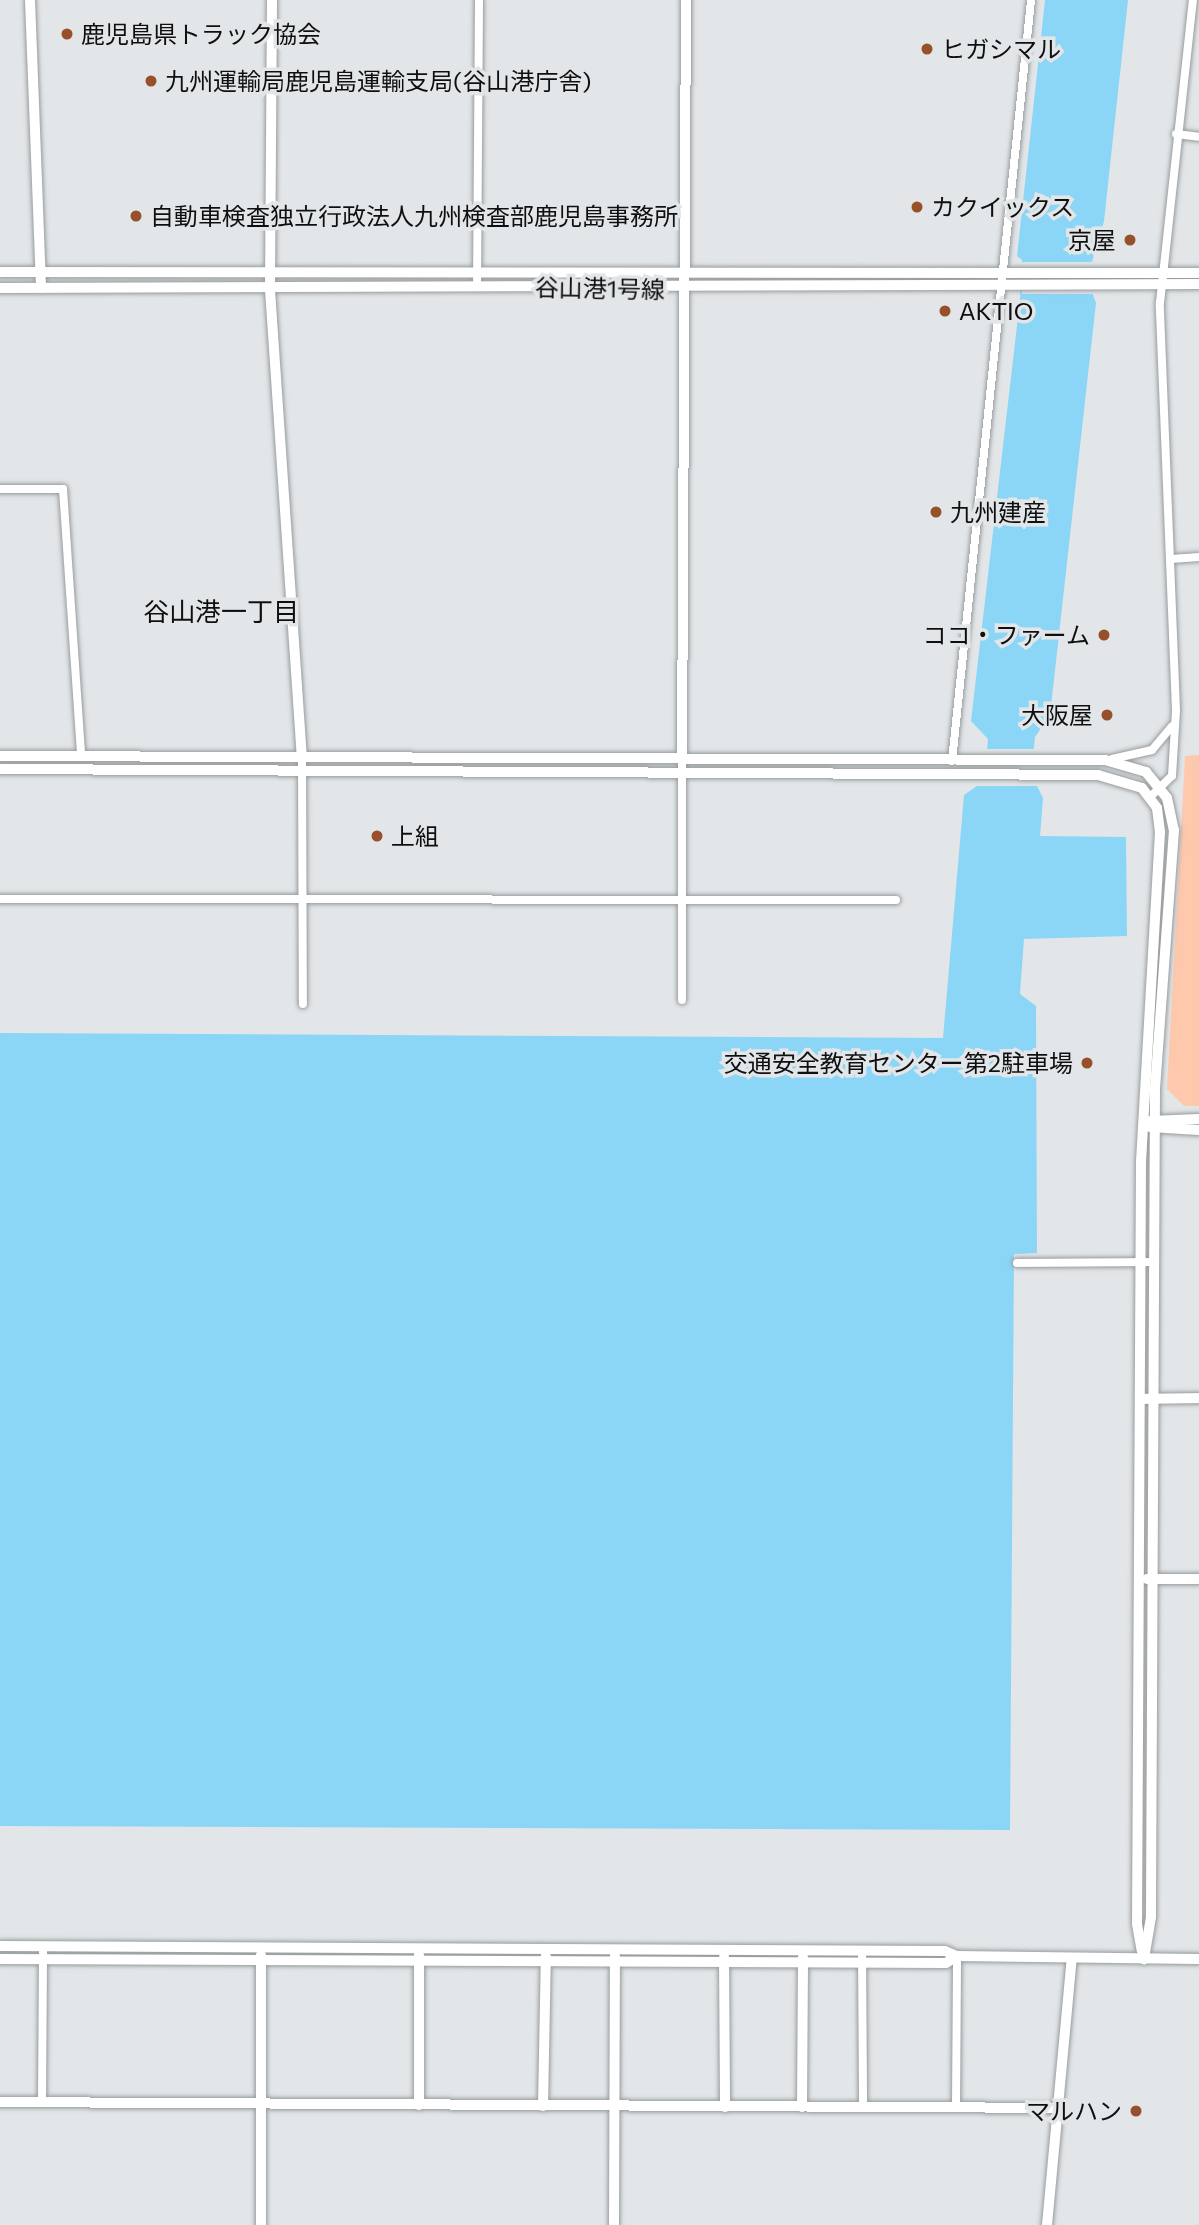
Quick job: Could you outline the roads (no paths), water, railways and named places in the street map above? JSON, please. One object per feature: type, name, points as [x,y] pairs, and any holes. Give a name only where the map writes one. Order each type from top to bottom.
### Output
[{"type":"street","points":[[30,0],[41,288]]},
{"type":"street","points":[[272,0],[270,290],[302,756],[303,1004]]},
{"type":"street","points":[[477,287],[479,0]]},
{"type":"street","points":[[682,1000],[686,0]]},
{"type":"street","points":[[952,761],[1031,0]]},
{"type":"street","points":[[1150,797],[1161,790],[1172,776],[1176,710],[1161,273],[1193,0]]},
{"type":"street","points":[[1176,134],[1199,137]]},
{"type":"street","name":"谷山港1号線","points":[[0,272],[684,275],[1199,273]]},
{"type":"street","name":"谷山港1号線","points":[[0,288],[685,289],[1199,285]]},
{"type":"street","points":[[0,489],[63,489],[81,756]]},
{"type":"street","points":[[1171,559],[1199,557]]},
{"type":"street","points":[[0,756],[1105,760],[1156,748],[1168,738],[1176,710]]},
{"type":"street","points":[[1105,760],[1146,772],[1161,790],[1174,830],[1155,1124],[1151,1917],[1144,1959]]},
{"type":"street","points":[[0,769],[302,768],[1045,774],[1118,777],[1150,797],[1160,832],[1143,1124],[1141,1262],[1137,1924],[1144,1959]]},
{"type":"street","points":[[0,898],[895,901]]},
{"type":"street","points":[[1143,1124],[1199,1119]]},
{"type":"street","points":[[1155,1124],[1199,1130]]},
{"type":"street","points":[[1017,1263],[1153,1262]]},
{"type":"street","points":[[1140,1399],[1199,1398]]},
{"type":"street","points":[[1139,1579],[1199,1579]]},
{"type":"street","points":[[0,1946],[862,1950],[946,1951],[957,1956],[1199,1959]]},
{"type":"street","points":[[42,2102],[43,1946]]},
{"type":"street","points":[[261,1947],[261,2225]]},
{"type":"street","points":[[419,1948],[419,2105]]},
{"type":"street","points":[[543,2106],[547,1949]]},
{"type":"street","points":[[614,2225],[615,1949]]},
{"type":"street","points":[[724,1949],[724,2107]]},
{"type":"street","points":[[802,2107],[803,1950]]},
{"type":"street","points":[[862,1950],[863,2107]]},
{"type":"street","points":[[0,1959],[946,1964],[957,1956]]},
{"type":"street","points":[[956,2107],[957,1956]]},
{"type":"street","points":[[1047,2225],[1072,1958]]},
{"type":"street","points":[[0,2102],[1058,2108]]},
{"type":"water","points":[[1045,0],[1128,0],[1104,221],[1087,279],[1096,303],[1050,715],[1035,737],[1031,774],[1043,798],[1040,836],[1126,837],[1127,936],[1024,939],[1020,994],[1036,1006],[1037,1253],[1014,1254],[1010,1830],[0,1826],[0,1033],[943,1038],[964,795],[984,781],[988,739],[971,721],[1020,300],[1022,260],[1017,256]]},
{"type":"place","name":"鹿児島県トラック協会","points":[[67,34]]},
{"type":"place","name":"ヒガシマル","points":[[927,49]]},
{"type":"place","name":"九州運輸局鹿児島運輸支局(谷山港庁舎)","points":[[151,81]]},
{"type":"place","name":"カクイックス","points":[[917,207]]},
{"type":"place","name":"自動車検査独立行政法人九州検査部鹿児島事務所","points":[[136,216]]},
{"type":"place","name":"京屋","points":[[1130,240]]},
{"type":"place","name":"AKTIO","points":[[945,311]]},
{"type":"place","name":"九州建産","points":[[936,512]]},
{"type":"place","name":"ココ・ファーム","points":[[1104,635]]},
{"type":"place","name":"大阪屋","points":[[1107,715]]},
{"type":"place","name":"上組","points":[[377,836]]},
{"type":"place","name":"交通安全教育センター第2駐車場","points":[[1087,1063]]},
{"type":"place","name":"マルハン","points":[[1136,2111]]},
{"type":"district","name":"谷山港一丁目","points":[[221,611]]}]
